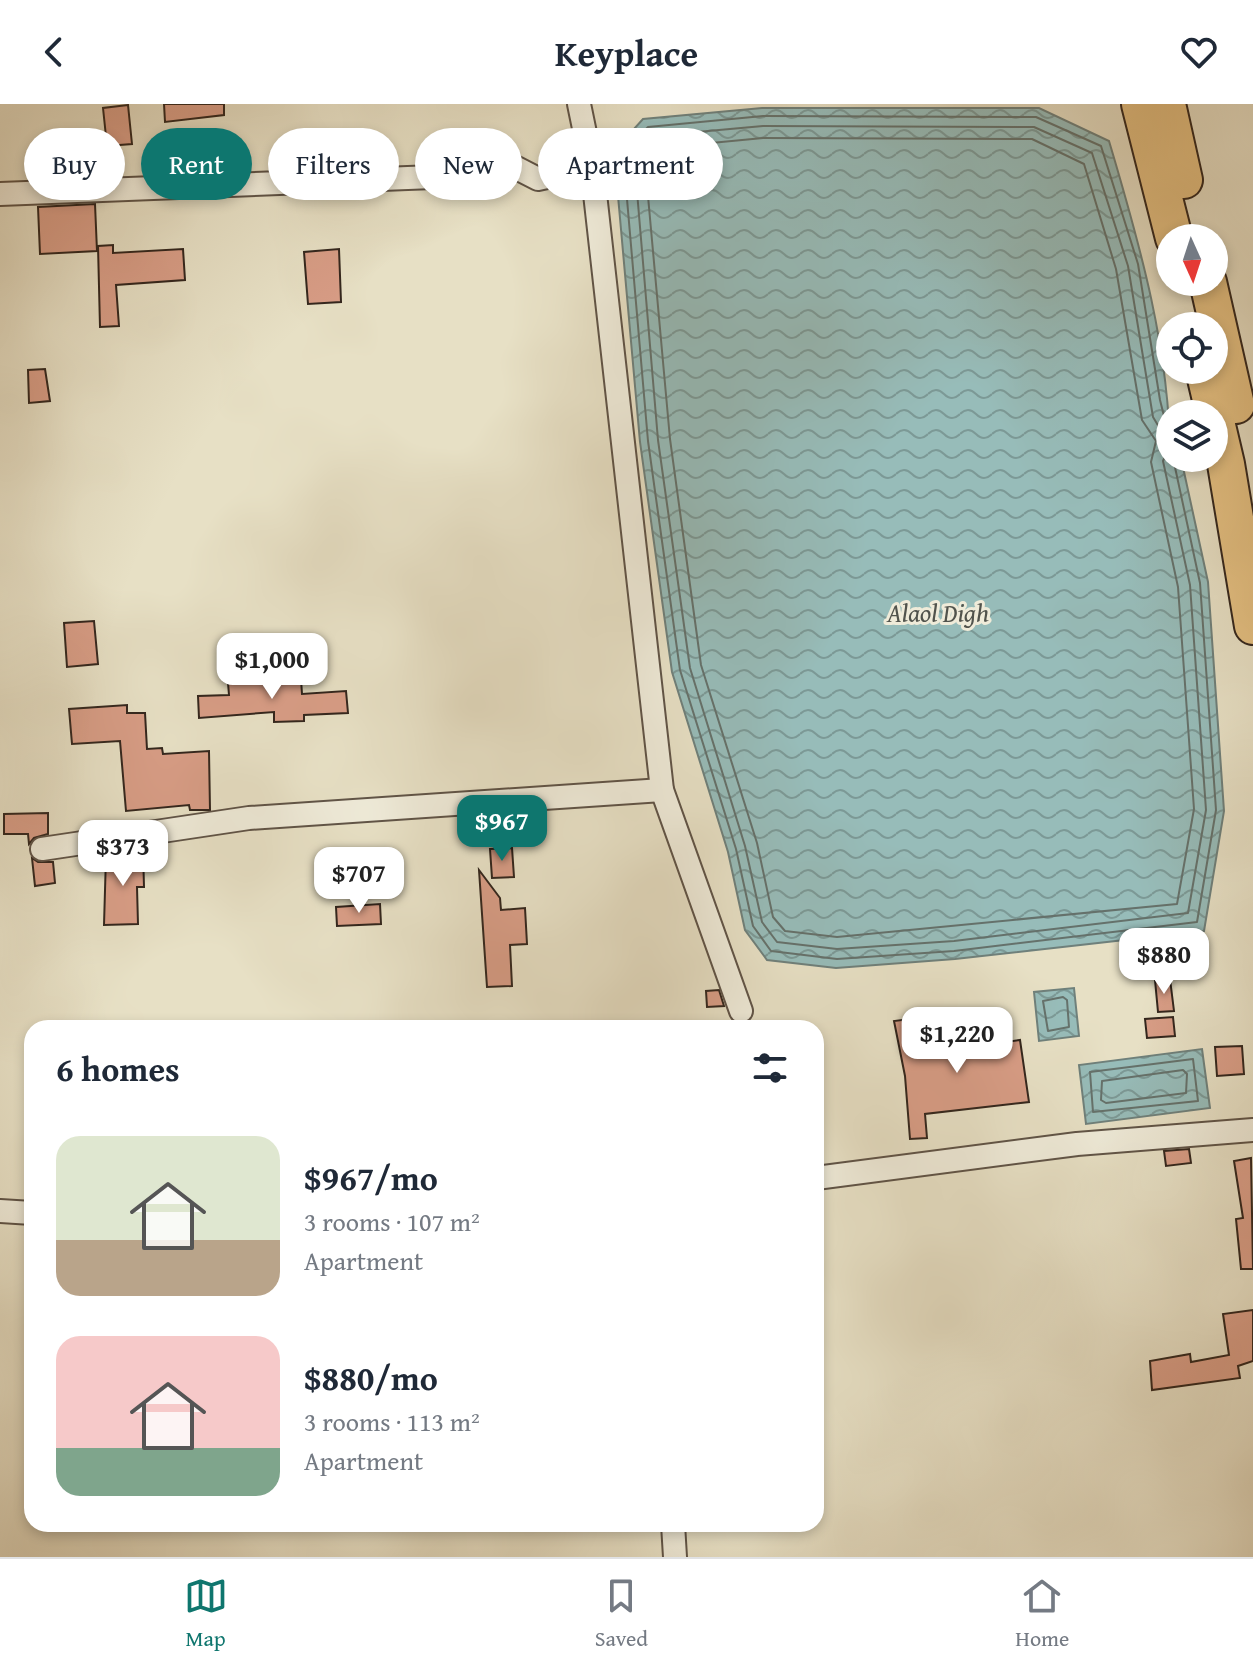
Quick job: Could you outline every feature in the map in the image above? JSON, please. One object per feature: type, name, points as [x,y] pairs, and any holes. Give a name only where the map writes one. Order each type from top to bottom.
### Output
[{"type":"highway","points":[[1140,104],[1170,224]]},
{"type":"highway","points":[[1167,104],[1195,224]]},
{"type":"highway","points":[[1211,296],[1253,487]]},
{"type":"highway","points":[[1207,384],[1226,464],[1253,626]]},
{"type":"street","points":[[579,104],[584,128]]},
{"type":"street","points":[[0,194],[459,176],[477,164],[505,162],[538,179]]},
{"type":"street","points":[[596,200],[662,790],[741,1011]]},
{"type":"street","points":[[42,849],[249,818],[662,790]]},
{"type":"street","points":[[824,1177],[1077,1144],[1253,1130]]},
{"type":"street","points":[[0,1211],[24,1212]]},
{"type":"street","points":[[673,1532],[675,1557]]},
{"type":"water","name":"Alaol Digh","points":[[762,108],[1039,108],[1109,141],[1132,219],[1156,323],[1156,384],[1166,384],[1167,400],[1156,400],[1156,472],[1184,472],[1208,582],[1224,811],[1204,931],[955,959],[836,968],[767,960],[745,930],[728,852],[672,672],[640,442],[618,200],[723,200],[723,128],[635,128],[643,119]]},
{"type":"water","points":[[1074,988],[1079,1036],[1039,1041],[1034,992]]},
{"type":"water","points":[[1202,1049],[1210,1108],[1086,1124],[1079,1065]]},
{"type":"building","points":[[164,104],[224,104],[224,115],[165,122]]},
{"type":"building","points":[[128,105],[132,144],[125,145],[125,128],[105,128],[103,108]]},
{"type":"building","points":[[95,204],[97,251],[40,254],[38,207]]},
{"type":"building","points":[[113,245],[113,253],[183,249],[185,280],[116,285],[119,326],[100,327],[98,246]]},
{"type":"building","points":[[339,249],[341,302],[308,304],[304,252]]},
{"type":"building","points":[[45,369],[50,401],[29,403],[28,370]]},
{"type":"building","points":[[94,621],[98,664],[67,667],[64,623]]},
{"type":"building","points":[[301,679],[302,694],[346,691],[348,713],[304,715],[304,721],[274,722],[274,712],[199,718],[198,696],[229,695],[228,683]]},
{"type":"building","points":[[127,705],[127,713],[145,713],[147,749],[162,748],[163,754],[209,751],[210,810],[190,810],[189,805],[126,811],[120,741],[72,744],[69,709]]},
{"type":"building","points":[[48,813],[48,834],[34,838],[29,844],[28,834],[4,834],[4,814]]},
{"type":"building","points":[[512,848],[514,877],[492,878],[490,849]]},
{"type":"building","points":[[143,850],[144,887],[137,887],[138,924],[104,925],[106,856],[125,856],[125,851]]},
{"type":"building","points":[[32,858],[38,862],[53,862],[55,883],[35,886]]},
{"type":"building","points":[[479,870],[500,898],[501,910],[525,908],[527,944],[510,945],[512,986],[487,987]]},
{"type":"building","points":[[380,904],[381,924],[337,926],[336,907]]},
{"type":"building","points":[[1170,979],[1174,1011],[1158,1012],[1155,980]]},
{"type":"building","points":[[719,990],[724,1006],[707,1007],[706,991]]},
{"type":"building","points":[[1173,1017],[1175,1036],[1147,1038],[1145,1019]]},
{"type":"building","points":[[917,1018],[921,1042],[958,1037],[960,1049],[1020,1040],[1029,1102],[925,1114],[927,1138],[910,1139],[905,1076],[894,1021]]},
{"type":"building","points":[[1242,1046],[1244,1074],[1217,1076],[1215,1047]]},
{"type":"building","points":[[1189,1149],[1191,1163],[1166,1166],[1164,1151]]},
{"type":"building","points":[[1251,1158],[1253,1269],[1241,1269],[1236,1219],[1243,1218],[1234,1161]]},
{"type":"building","points":[[1253,1310],[1253,1361],[1238,1366],[1240,1378],[1152,1390],[1150,1361],[1190,1354],[1191,1362],[1229,1355],[1223,1314]]}]
